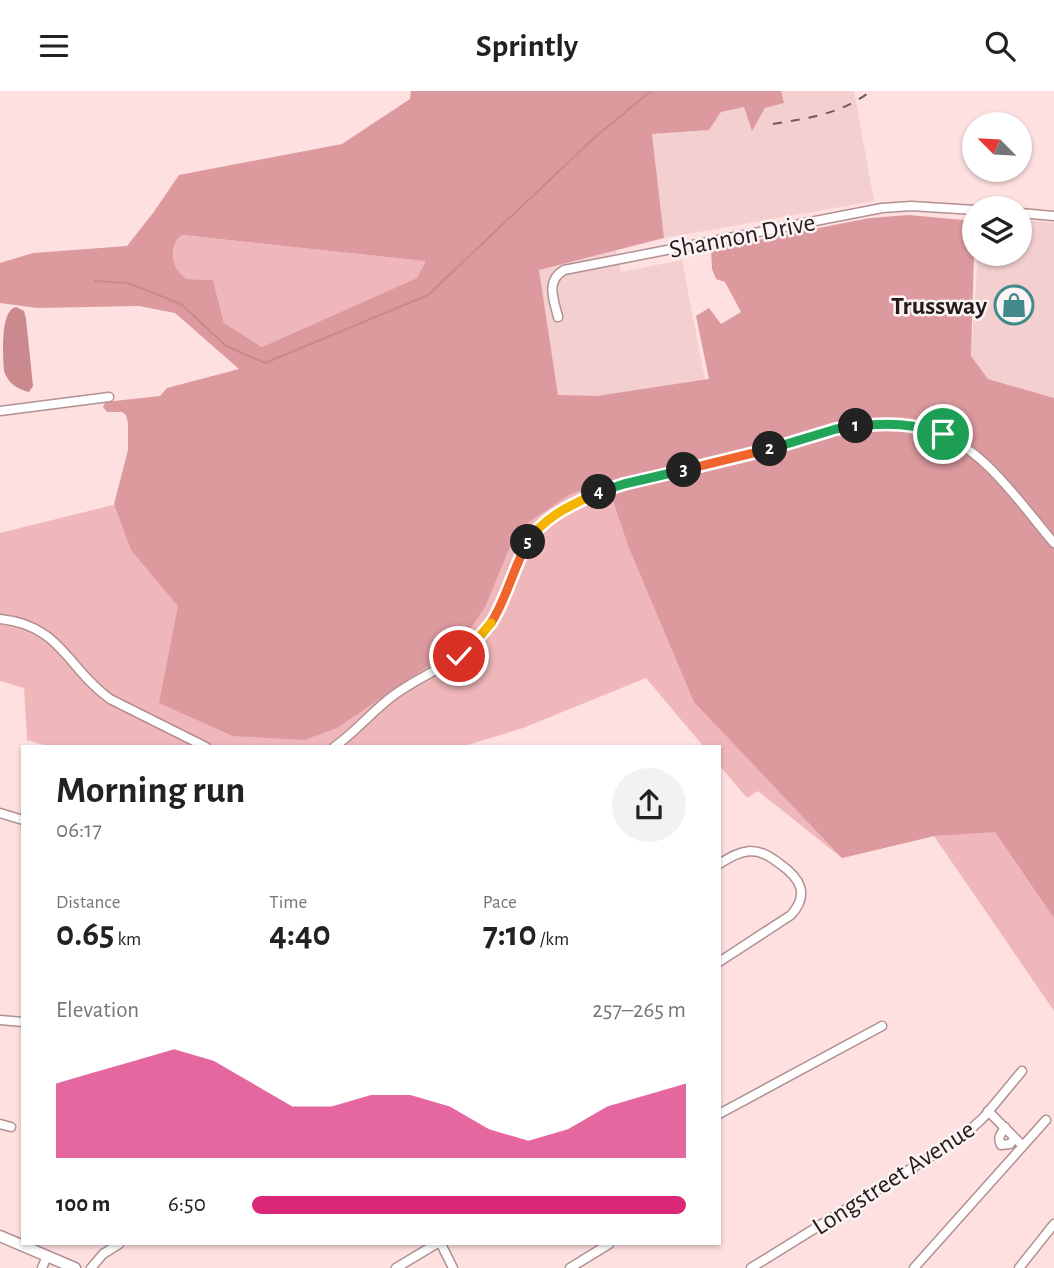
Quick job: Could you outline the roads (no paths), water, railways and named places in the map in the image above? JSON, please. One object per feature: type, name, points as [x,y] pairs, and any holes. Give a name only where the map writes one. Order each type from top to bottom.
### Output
[{"type":"main road","points":[[0,1236],[21,1243]]},
{"type":"main road","points":[[26,1245],[75,1268]]},
{"type":"street","name":"Shannon Drive","points":[[558,317],[552,282],[557,274],[564,270],[881,208],[911,206],[962,209]]},
{"type":"street","points":[[1032,214],[1054,216]]},
{"type":"street","points":[[0,411],[109,397]]},
{"type":"street","points":[[337,745],[395,694],[459,656],[481,637],[495,617],[520,556],[541,526],[565,509],[604,490],[624,484],[746,455],[836,429],[875,424],[905,424],[943,434],[970,450],[992,470],[1054,543]]},
{"type":"street","points":[[0,619],[24,623],[40,630],[110,699],[202,745]]},
{"type":"street","points":[[0,813],[21,819]]},
{"type":"street","points":[[721,863],[740,853],[760,852],[791,871],[801,889],[799,904],[792,915],[721,961]]},
{"type":"street","points":[[0,1020],[21,1022]]},
{"type":"street","points":[[721,1113],[882,1026]]},
{"type":"street","name":"Longstreet Avenue","points":[[751,1268],[962,1137],[1023,1071]]},
{"type":"street","points":[[988,1111],[1023,1146]]},
{"type":"street","points":[[914,1268],[1046,1120]]},
{"type":"street","points":[[0,1124],[11,1126]]},
{"type":"street","points":[[1005,1128],[998,1140],[1001,1145],[1010,1144],[1016,1138]]},
{"type":"street","points":[[1019,1268],[1054,1224]]},
{"type":"street","points":[[91,1268],[103,1254],[117,1245]]},
{"type":"street","points":[[396,1268],[436,1245]]},
{"type":"street","points":[[439,1245],[453,1268]]},
{"type":"street","points":[[570,1268],[607,1245]]},
{"type":"street","points":[[42,1268],[47,1256]]},
{"type":"waterway","points":[[95,281],[128,283],[181,304],[226,346],[265,363],[428,295],[594,138],[651,91]]},
{"type":"railway","points":[[773,124],[836,110],[871,91]]},
{"type":"place","name":"Trussway","points":[[1014,305]]}]
